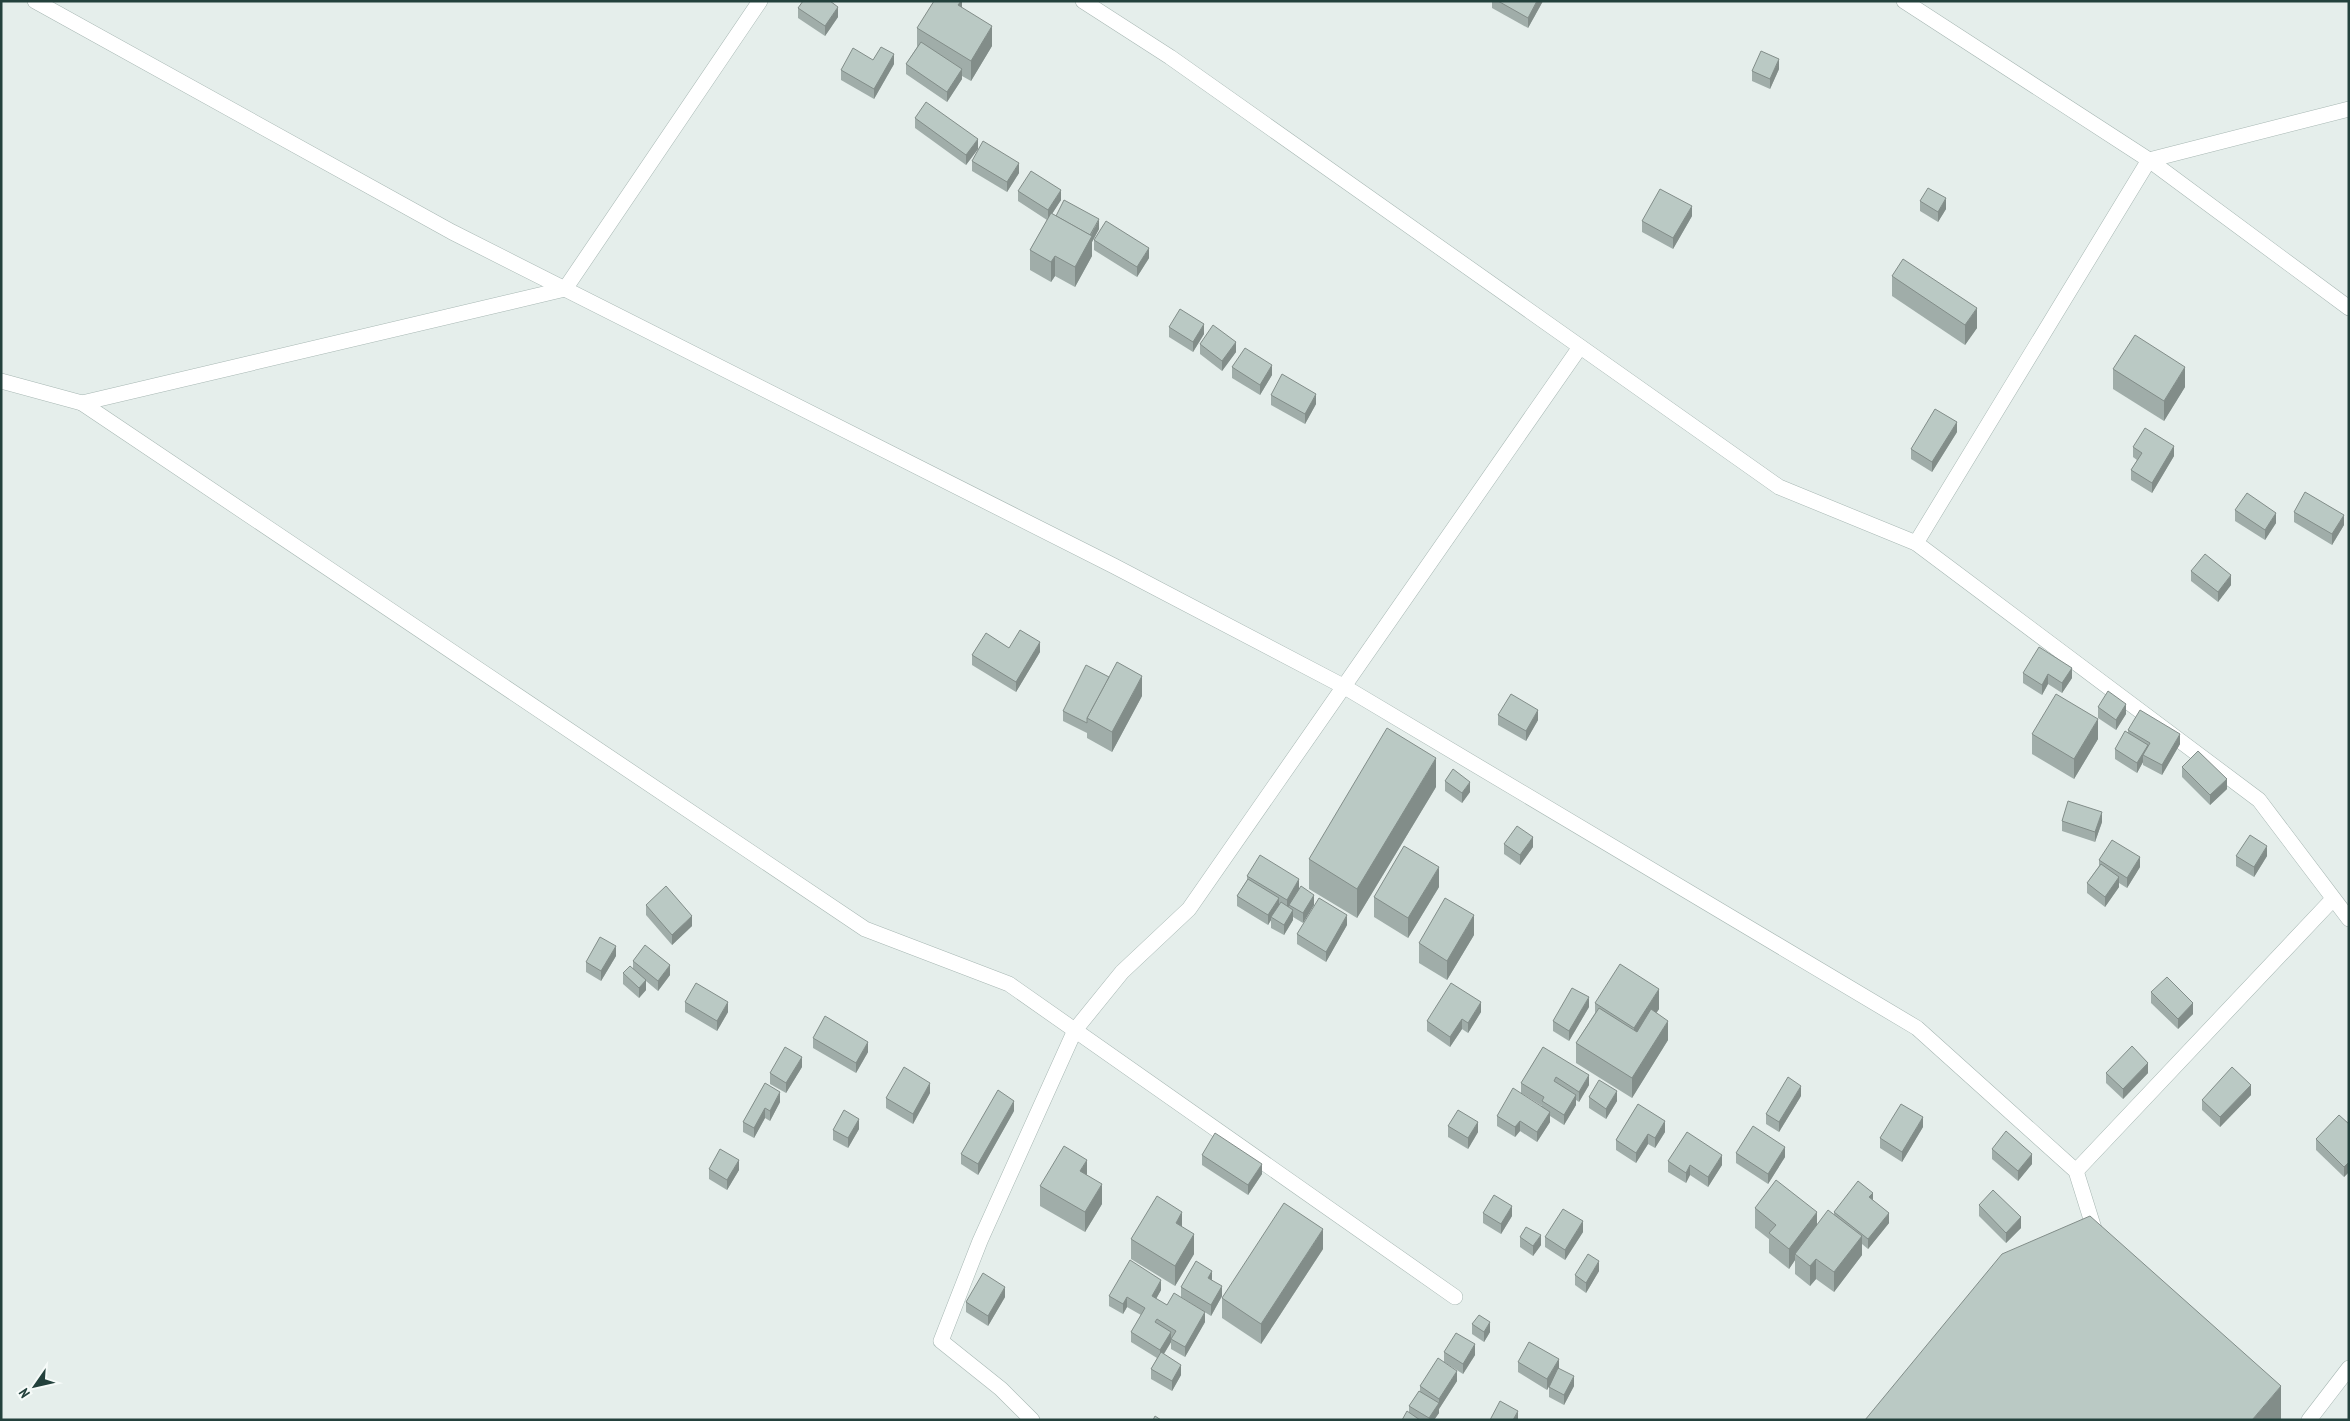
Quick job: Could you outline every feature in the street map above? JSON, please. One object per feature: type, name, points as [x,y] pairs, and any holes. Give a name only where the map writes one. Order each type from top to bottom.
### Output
[{"type":"street","points":[[35,1],[452,232],[1114,566],[1343,686],[1917,1028],[2076,1171],[2096,1235]]},
{"type":"street","points":[[82,403],[565,289],[760,1]]},
{"type":"street","points":[[1083,1],[1170,56],[1779,487],[1916,542],[2259,800],[2349,919]]},
{"type":"street","points":[[1904,1],[2149,160],[2349,308]]},
{"type":"street","points":[[1916,542],[2149,160],[2349,109]]},
{"type":"street","points":[[1032,1420],[1002,1389],[941,1341],[980,1241],[1075,1030],[1122,972],[1189,909],[1580,347]]},
{"type":"street","points":[[1,381],[82,403],[865,929],[1009,984],[1455,1297]]},
{"type":"street","points":[[2076,1171],[2334,899]]},
{"type":"street","points":[[2309,1420],[2349,1368]]},
{"type":"building","points":[[803,1],[830,1],[838,7],[825,26],[798,8]]},
{"type":"building","points":[[934,1],[961,1],[958,5],[992,26],[971,61],[917,28]]},
{"type":"building","points":[[1498,1],[1537,1],[1528,18]]},
{"type":"building","points":[[921,42],[962,69],[947,92],[906,64]]},
{"type":"building","points":[[881,47],[894,54],[874,89],[841,70],[853,48],[873,60]]},
{"type":"building","points":[[1761,51],[1779,59],[1770,79],[1752,71]]},
{"type":"building","points":[[926,102],[978,139],[966,155],[915,118]]},
{"type":"building","points":[[983,141],[1019,163],[1007,182],[972,161]]},
{"type":"building","points":[[1031,171],[1061,190],[1048,210],[1018,191]]},
{"type":"building","points":[[1928,188],[1946,198],[1938,212],[1920,201]]},
{"type":"building","points":[[1660,189],[1692,206],[1673,238],[1642,221]]},
{"type":"building","points":[[1064,200],[1099,219],[1090,235],[1056,216]]},
{"type":"building","points":[[1051,213],[1092,236],[1075,267],[1055,256],[1051,262],[1030,250]]},
{"type":"building","points":[[1106,221],[1149,248],[1137,267],[1094,240]]},
{"type":"building","points":[[1903,259],[1977,308],[1965,325],[1892,276]]},
{"type":"building","points":[[1180,309],[1204,324],[1193,342],[1169,327]]},
{"type":"building","points":[[1213,325],[1236,342],[1222,361],[1200,344]]},
{"type":"building","points":[[2135,335],[2185,367],[2164,401],[2113,369]]},
{"type":"building","points":[[1245,348],[1272,365],[1260,385],[1232,367]]},
{"type":"building","points":[[1282,374],[1316,394],[1305,414],[1271,395]]},
{"type":"building","points":[[1935,409],[1957,422],[1932,462],[1911,449]]},
{"type":"building","points":[[2145,428],[2174,446],[2152,483],[2131,470],[2142,453],[2133,447]]},
{"type":"building","points":[[2305,492],[2344,515],[2332,534],[2294,512]]},
{"type":"building","points":[[2247,493],[2276,513],[2265,530],[2235,510]]},
{"type":"building","points":[[2205,554],[2231,575],[2218,592],[2191,571]]},
{"type":"building","points":[[1020,630],[1040,642],[1016,682],[972,655],[986,633],[1009,648]]},
{"type":"building","points":[[2039,647],[2072,668],[2062,683],[2048,674],[2042,685],[2023,673]]},
{"type":"building","points":[[1117,662],[1142,676],[1112,732],[1087,718]]},
{"type":"building","points":[[1086,665],[1109,677],[1087,718],[1087,723],[1063,711]]},
{"type":"building","points":[[2108,691],[2126,704],[2116,720],[2098,707]]},
{"type":"building","points":[[1511,694],[1538,710],[1526,731],[1498,715]]},
{"type":"building","points":[[2056,694],[2098,719],[2074,759],[2032,734]]},
{"type":"building","points":[[2140,710],[2180,734],[2162,765],[2143,755],[2150,743],[2128,730]]},
{"type":"building","points":[[1387,728],[1436,758],[1357,889],[1309,859]]},
{"type":"building","points":[[2125,731],[2148,745],[2137,763],[2115,749]]},
{"type":"building","points":[[2198,751],[2227,779],[2210,795],[2182,767]]},
{"type":"building","points":[[1453,769],[1470,782],[1462,793],[1445,781]]},
{"type":"building","points":[[2068,801],[2102,812],[2095,832],[2062,821]]},
{"type":"building","points":[[1517,826],[1533,837],[1520,855],[1504,844]]},
{"type":"building","points":[[2250,835],[2267,846],[2254,867],[2236,856]]},
{"type":"building","points":[[2112,840],[2140,857],[2127,878],[2099,860]]},
{"type":"building","points":[[1404,846],[1439,867],[1408,918],[1374,897]]},
{"type":"building","points":[[1260,855],[1299,879],[1287,900],[1247,876]]},
{"type":"building","points":[[2101,864],[2119,877],[2105,897],[2087,883]]},
{"type":"building","points":[[1248,879],[1279,898],[1268,915],[1237,896]]},
{"type":"building","points":[[666,886],[692,916],[672,935],[646,905]]},
{"type":"building","points":[[1301,886],[1314,895],[1303,913],[1289,905]]},
{"type":"building","points":[[1319,898],[1347,915],[1326,952],[1297,934]]},
{"type":"building","points":[[1445,898],[1474,915],[1447,961],[1419,943]]},
{"type":"building","points":[[1281,902],[1293,910],[1284,925],[1271,917]]},
{"type":"building","points":[[600,937],[616,946],[601,971],[586,962]]},
{"type":"building","points":[[645,945],[670,965],[658,981],[633,961]]},
{"type":"building","points":[[1620,964],[1659,989],[1634,1028],[1595,1003]]},
{"type":"building","points":[[630,966],[646,980],[639,988],[623,973]]},
{"type":"building","points":[[2167,977],[2193,1003],[2178,1019],[2151,992]]},
{"type":"building","points":[[696,983],[728,1002],[717,1021],[685,1002]]},
{"type":"building","points":[[1451,983],[1481,1002],[1468,1023],[1462,1019],[1450,1037],[1427,1021]]},
{"type":"building","points":[[1572,988],[1589,997],[1569,1031],[1553,1021]]},
{"type":"building","points":[[1599,1008],[1637,1032],[1651,1009],[1668,1021],[1632,1078],[1576,1043]]},
{"type":"building","points":[[825,1016],[868,1042],[856,1063],[813,1038]]},
{"type":"building","points":[[2132,1046],[2148,1063],[2123,1089],[2106,1073]]},
{"type":"building","points":[[785,1047],[802,1057],[786,1083],[770,1073]]},
{"type":"building","points":[[1543,1047],[1589,1075],[1579,1092],[1556,1077],[1554,1081],[1576,1095],[1564,1115],[1542,1101],[1544,1097],[1521,1083]]},
{"type":"building","points":[[904,1067],[930,1083],[913,1114],[886,1098]]},
{"type":"building","points":[[2232,1067],[2251,1085],[2220,1117],[2202,1100]]},
{"type":"building","points":[[1788,1077],[1801,1086],[1779,1122],[1766,1114]]},
{"type":"building","points":[[1599,1080],[1617,1091],[1606,1109],[1589,1097]]},
{"type":"building","points":[[765,1083],[780,1092],[770,1111],[765,1108],[754,1128],[743,1122]]},
{"type":"building","points":[[1513,1088],[1550,1112],[1537,1132],[1520,1121],[1515,1127],[1497,1116]]},
{"type":"building","points":[[998,1090],[1014,1101],[978,1164],[961,1154]]},
{"type":"building","points":[[1638,1104],[1665,1121],[1655,1138],[1648,1134],[1636,1153],[1616,1140]]},
{"type":"building","points":[[1901,1104],[1923,1117],[1902,1152],[1880,1138]]},
{"type":"building","points":[[844,1110],[859,1119],[848,1138],[833,1130]]},
{"type":"building","points":[[1458,1110],[1478,1122],[1468,1138],[1448,1126]]},
{"type":"building","points":[[2339,1115],[2349,1124],[2349,1162],[2344,1167],[2316,1139]]},
{"type":"building","points":[[1753,1126],[1785,1147],[1768,1174],[1736,1153]]},
{"type":"building","points":[[2006,1131],[2032,1154],[2018,1171],[1992,1149]]},
{"type":"building","points":[[1687,1132],[1722,1155],[1708,1177],[1690,1165],[1686,1173],[1668,1161]]},
{"type":"building","points":[[1215,1133],[1262,1164],[1248,1185],[1202,1155]]},
{"type":"building","points":[[1064,1146],[1087,1160],[1080,1171],[1102,1184],[1085,1212],[1040,1186]]},
{"type":"building","points":[[720,1149],[739,1160],[727,1180],[709,1169]]},
{"type":"building","points":[[1776,1180],[1817,1212],[1789,1249],[1769,1233],[1776,1225],[1755,1208]]},
{"type":"building","points":[[1858,1181],[1873,1193],[1869,1197],[1889,1213],[1868,1239],[1834,1212]]},
{"type":"building","points":[[1993,1190],[2021,1217],[2006,1233],[1979,1205]]},
{"type":"building","points":[[1494,1195],[1512,1206],[1501,1224],[1483,1213]]},
{"type":"building","points":[[1157,1196],[1182,1212],[1176,1223],[1194,1234],[1175,1266],[1131,1239]]},
{"type":"building","points":[[1284,1203],[1323,1229],[1261,1324],[1222,1298]]},
{"type":"building","points":[[1563,1209],[1583,1221],[1565,1250],[1545,1237]]},
{"type":"building","points":[[1828,1210],[1862,1236],[1834,1272],[1816,1259],[1810,1266],[1795,1254]]},
{"type":"building","points":[[2090,1216],[2281,1386],[2252,1420],[1865,1420],[2002,1254]]},
{"type":"building","points":[[1526,1227],[1541,1235],[1533,1246],[1520,1237]]},
{"type":"building","points":[[1588,1254],[1599,1261],[1586,1283],[1575,1275]]},
{"type":"building","points":[[1130,1260],[1161,1280],[1152,1296],[1167,1305],[1174,1293],[1205,1312],[1185,1347],[1171,1339],[1176,1331],[1157,1319],[1155,1322],[1171,1332],[1160,1350],[1131,1332],[1145,1308],[1127,1297],[1123,1304],[1109,1296]]},
{"type":"building","points":[[1196,1261],[1212,1271],[1208,1278],[1222,1286],[1211,1305],[1181,1287]]},
{"type":"building","points":[[983,1273],[1005,1287],[988,1316],[966,1302]]},
{"type":"building","points":[[1479,1315],[1490,1322],[1484,1332],[1472,1324]]},
{"type":"building","points":[[1456,1333],[1475,1344],[1463,1364],[1444,1352]]},
{"type":"building","points":[[1529,1342],[1559,1359],[1547,1379],[1518,1362]]},
{"type":"building","points":[[1161,1352],[1181,1365],[1172,1381],[1151,1369]]},
{"type":"building","points":[[1438,1358],[1457,1371],[1439,1399],[1420,1386]]},
{"type":"building","points":[[1558,1368],[1574,1376],[1564,1395],[1549,1387]]},
{"type":"building","points":[[1419,1391],[1439,1403],[1429,1418],[1409,1406]]},
{"type":"building","points":[[1500,1401],[1518,1411],[1513,1420],[1490,1420]]},
{"type":"building","points":[[1407,1411],[1420,1420],[1402,1420]]},
{"type":"building","points":[[1155,1416],[1161,1420],[1153,1420]]}]
